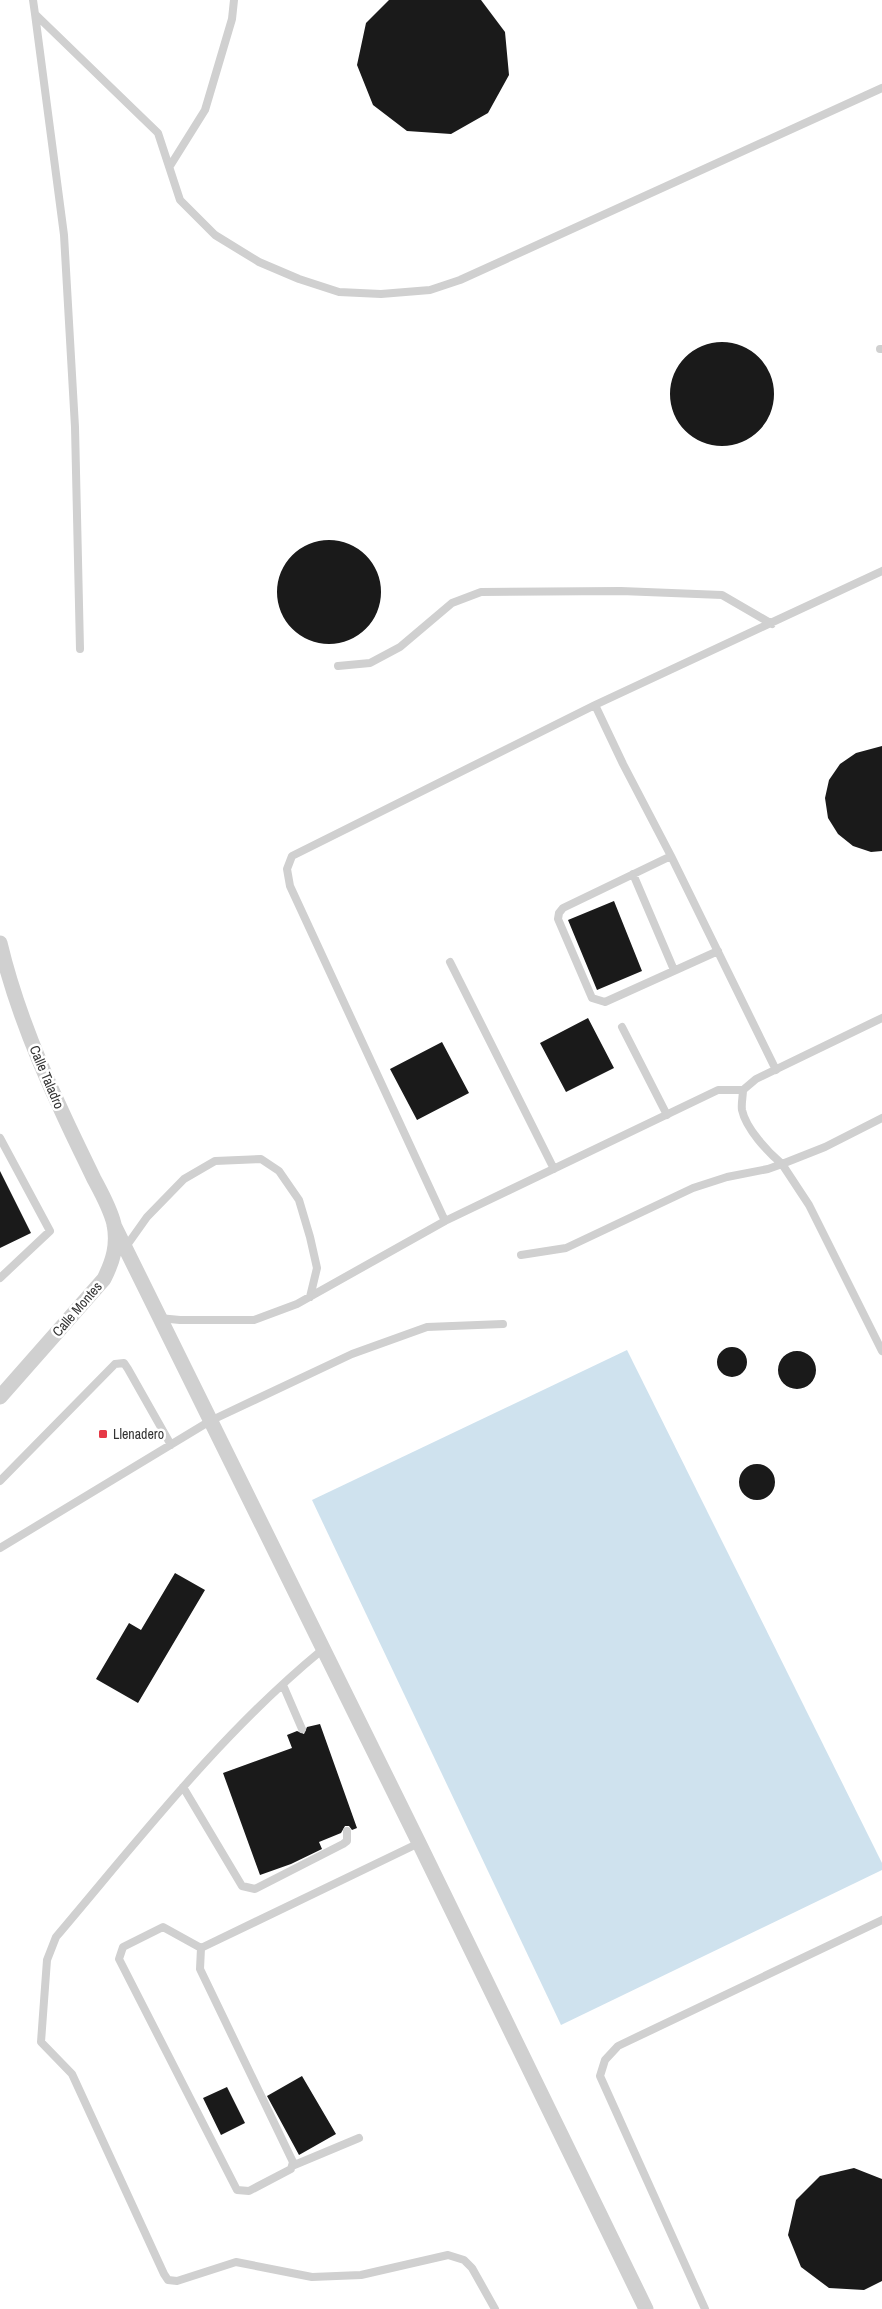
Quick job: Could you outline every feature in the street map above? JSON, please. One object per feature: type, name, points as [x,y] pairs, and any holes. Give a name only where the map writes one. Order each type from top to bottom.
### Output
[{"type":"street","name":"Calle Taladro","points":[[0,943],[8,973],[37,1056],[62,1113],[108,1206]]},
{"type":"street","name":"Calle Montes","points":[[0,1397],[104,1279],[113,1261],[116,1242],[114,1225],[108,1206]]},
{"type":"street","points":[[114,1225],[322,1650],[419,1843],[646,2309]]},
{"type":"lane","points":[[33,0],[64,234],[75,427],[80,649]]},
{"type":"lane","points":[[170,166],[205,110],[232,19],[234,0]]},
{"type":"lane","points":[[35,14],[158,133],[180,200],[215,235],[259,262],[299,279],[339,292],[381,294],[430,290],[460,280],[882,88]]},
{"type":"lane","points":[[445,1221],[290,886],[287,869],[292,856],[595,705],[882,571]]},
{"type":"lane","points":[[338,666],[370,663],[400,647],[452,603],[481,592],[622,591],[722,595],[772,624]]},
{"type":"lane","points":[[595,705],[622,764],[671,856],[776,1070]]},
{"type":"lane","points":[[671,856],[563,908],[558,913],[558,919],[592,998],[605,1002],[718,951]]},
{"type":"lane","points":[[633,874],[674,970]]},
{"type":"lane","points":[[450,962],[554,1169]]},
{"type":"lane","points":[[159,1318],[180,1320],[254,1320],[297,1304],[445,1221],[718,1090],[743,1090],[756,1080],[882,1018]]},
{"type":"lane","points":[[622,1027],[667,1114]]},
{"type":"lane","points":[[743,1090],[742,1110],[752,1130],[763,1146],[782,1164],[809,1205],[882,1351]]},
{"type":"lane","points":[[522,1255],[566,1248],[693,1188],[727,1177],[782,1164],[826,1147],[882,1118]]},
{"type":"lane","points":[[0,1138],[50,1231],[0,1278]]},
{"type":"lane","points":[[125,1248],[147,1218],[184,1179],[215,1161],[262,1159],[280,1171],[299,1200],[310,1237],[316,1268],[310,1297]]},
{"type":"lane","points":[[0,1548],[210,1421],[352,1354],[427,1326],[502,1324]]},
{"type":"lane","points":[[0,1480],[115,1364],[124,1363],[171,1445]]},
{"type":"lane","points":[[322,1650],[211,1754],[56,1937],[47,1960],[41,2042],[72,2074],[168,2280],[177,2281],[236,2262],[312,2277],[353,2276],[448,2255],[464,2260],[472,2268],[495,2309]]},
{"type":"lane","points":[[283,1685],[302,1729]]},
{"type":"lane","points":[[183,1787],[242,1886],[247,1888],[255,1889],[343,1844],[347,1841],[347,1831]]},
{"type":"lane","points":[[201,1948],[419,1843]]},
{"type":"lane","points":[[705,2309],[600,2076],[605,2060],[618,2046],[882,1920]]},
{"type":"lane","points":[[201,1948],[163,1927],[124,1947],[119,1959],[237,2190],[249,2191],[291,2169],[292,2166],[359,2138]]},
{"type":"lane","points":[[201,1948],[200,1969],[293,2162],[292,2166]]},
{"type":"water","points":[[627,1350],[882,1863],[882,1870],[561,2025],[312,1500]]},
{"type":"building","points":[[389,0],[481,0],[505,32],[509,75],[488,113],[451,134],[407,131],[373,105],[357,65],[366,23]]},
{"type":"building","points":[[722,342],[742,346],[759,357],[770,374],[774,394],[770,414],[759,431],[742,442],[722,446],[702,442],[685,431],[674,414],[670,394],[674,374],[685,357],[702,346]]},
{"type":"building","points":[[329,540],[349,544],[358,549],[372,563],[377,572],[381,592],[377,612],[372,621],[358,635],[349,640],[329,644],[309,640],[300,635],[286,621],[281,612],[277,592],[281,572],[286,563],[300,549],[309,544]]},
{"type":"building","points":[[882,746],[882,851],[871,852],[853,846],[838,834],[828,818],[825,798],[829,780],[840,764],[856,753]]},
{"type":"building","points":[[614,901],[642,971],[597,990],[568,920]]},
{"type":"building","points":[[588,1018],[614,1068],[566,1092],[540,1043]]},
{"type":"building","points":[[442,1042],[469,1093],[417,1120],[390,1069]]},
{"type":"building","points":[[0,1171],[31,1233],[0,1248]]},
{"type":"building","points":[[732,1347],[743,1351],[747,1362],[743,1373],[732,1377],[721,1373],[717,1362],[721,1351]]},
{"type":"building","points":[[797,1351],[810,1357],[816,1370],[810,1383],[797,1389],[784,1383],[778,1370],[784,1357]]},
{"type":"building","points":[[757,1464],[770,1469],[775,1482],[770,1495],[757,1500],[744,1495],[739,1482],[744,1469]]},
{"type":"building","points":[[175,1573],[205,1590],[138,1703],[96,1679],[129,1623],[141,1630]]},
{"type":"building","points":[[320,1724],[357,1828],[352,1830],[349,1826],[345,1826],[341,1833],[319,1842],[322,1849],[291,1864],[260,1875],[223,1773],[292,1748],[287,1735],[297,1731],[304,1734],[307,1727]]},
{"type":"building","points":[[302,2076],[336,2134],[299,2155],[267,2096]]},
{"type":"building","points":[[227,2087],[245,2123],[221,2135],[203,2098]]},
{"type":"building","points":[[854,2168],[882,2179],[882,2281],[864,2290],[829,2288],[801,2267],[788,2235],[796,2200],[820,2176]]},
{"type":"place","name":"Llenadero","points":[[103,1434]]}]
